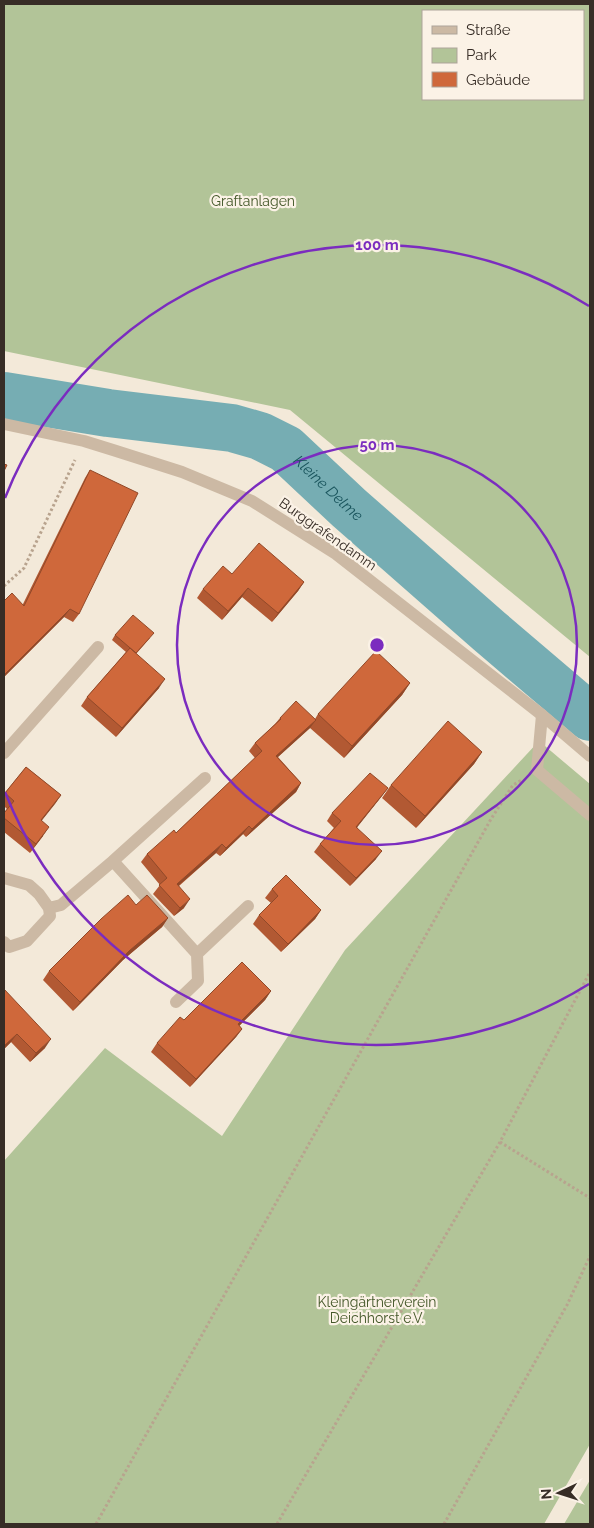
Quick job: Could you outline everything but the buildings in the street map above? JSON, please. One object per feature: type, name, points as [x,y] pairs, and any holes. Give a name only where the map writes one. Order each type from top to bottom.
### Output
[{"type":"street","name":"Burggrafendamm","points":[[4,424],[84,441],[182,472],[252,501],[336,554],[542,715],[590,756]]},
{"type":"street","points":[[4,753],[98,647]]},
{"type":"street","points":[[542,715],[537,770],[590,815]]},
{"type":"street","points":[[49,908],[61,906],[205,778]]},
{"type":"street","points":[[113,861],[197,954],[198,981],[176,1002]]},
{"type":"street","points":[[4,878],[29,884],[49,908],[50,916],[27,941],[9,947],[4,942]]},
{"type":"street","points":[[197,954],[248,906]]},
{"type":"path","points":[[4,586],[24,568],[84,441]]},
{"type":"path","points":[[96,1524],[491,819],[513,785],[537,770]]},
{"type":"path","points":[[277,1524],[500,1142],[590,972]]},
{"type":"path","points":[[500,1142],[590,1198]]},
{"type":"path","points":[[444,1524],[567,1305],[590,1256]]},
{"type":"green space","name":"Graftanlagen","points":[[4,4],[590,4],[590,657],[290,410],[4,351]]},
{"type":"green space","name":"Kleingärtnerverein Deichhorst e.V.","points":[[539,741],[590,784],[590,1444],[544,1524],[4,1524],[4,1161],[105,1048],[222,1136],[345,950]]},
{"type":"green space","points":[[590,1480],[590,1524],[564,1524]]},
{"type":"waterway","name":"Kleine Delme","points":[[4,396],[108,413],[232,428],[260,436],[286,449],[349,508],[590,717]]}]
